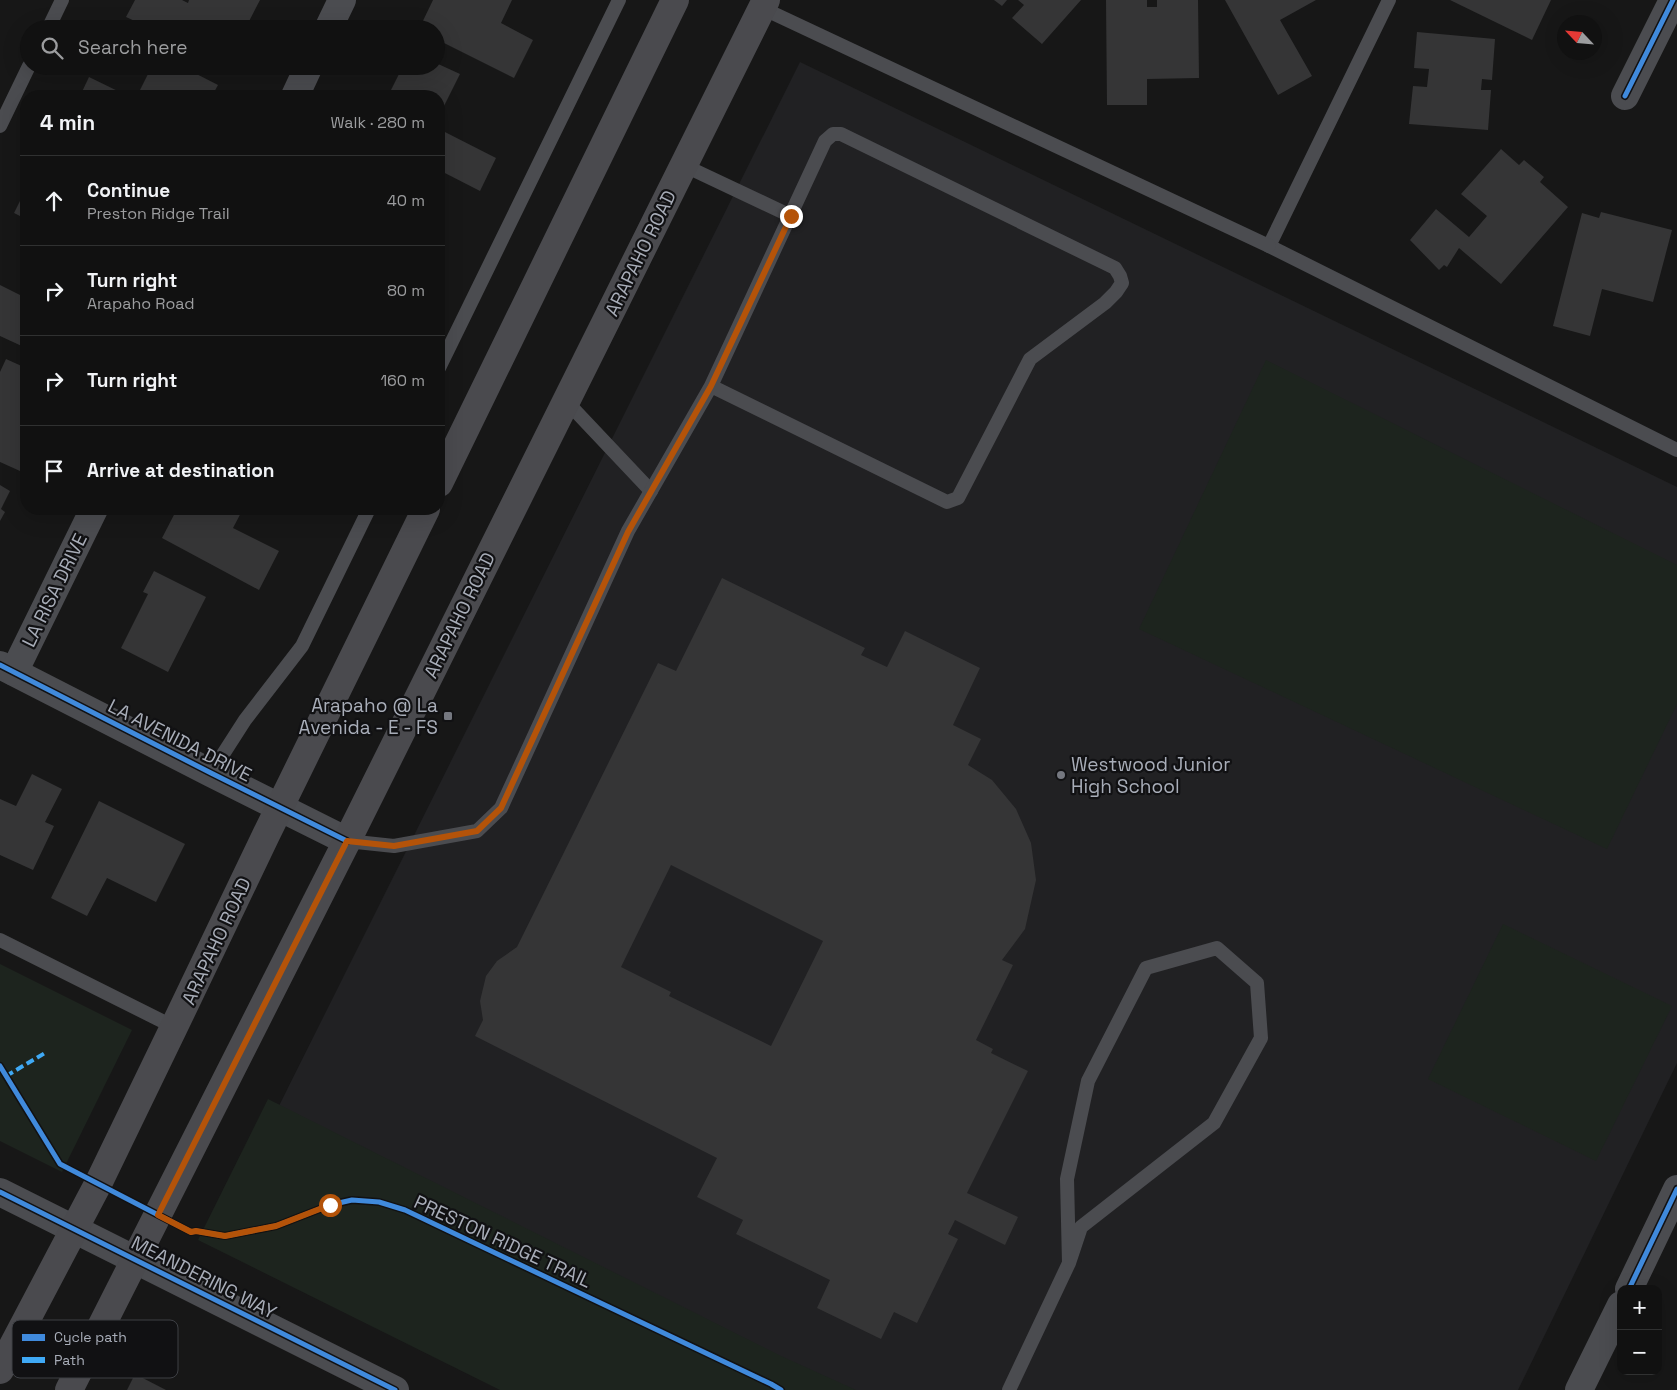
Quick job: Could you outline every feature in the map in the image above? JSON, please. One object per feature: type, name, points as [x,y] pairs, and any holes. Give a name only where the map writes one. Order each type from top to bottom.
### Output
[{"type":"main road","points":[[445,471],[675,0]]},
{"type":"main road","name":"ARAPAHO ROAD","points":[[104,1320],[347,841],[566,401],[683,165],[758,3]]},
{"type":"main road","name":"ARAPAHO ROAD","points":[[26,1320],[174,1027],[423,515]]},
{"type":"main road","name":"ARAPAHO ROAD","points":[[0,1370],[12,1347]]},
{"type":"main road","name":"ARAPAHO ROAD","points":[[69,1390],[75,1378]]},
{"type":"street","points":[[332,20],[342,0]]},
{"type":"street","points":[[1625,96],[1673,0]]},
{"type":"street","points":[[298,90],[305,75]]},
{"type":"street","name":"LA RISA DRIVE","points":[[7,668],[91,515]]},
{"type":"street","name":"LA AVENIDA DRIVE","points":[[7,668],[347,841]]},
{"type":"street","points":[[1631,1285],[1677,1189]]},
{"type":"street","name":"MEANDERING WAY","points":[[0,1192],[395,1390]]},
{"type":"street","points":[[1579,1390],[1617,1313]]},
{"type":"lane","points":[[52,20],[62,0]]},
{"type":"lane","points":[[445,356],[619,0]]},
{"type":"lane","points":[[1268,246],[1389,0]]},
{"type":"lane","points":[[758,3],[1268,246],[1677,450]]},
{"type":"lane","points":[[0,126],[25,75]]},
{"type":"lane","points":[[347,841],[394,846],[477,831],[501,808],[628,532],[711,386],[825,141],[833,134],[841,134],[1115,268],[1122,283],[1116,292],[1105,302],[1030,359],[958,498],[947,502],[711,386]]},
{"type":"lane","points":[[683,165],[791,216]]},
{"type":"lane","points":[[566,401],[651,491]]},
{"type":"lane","points":[[211,773],[245,720],[302,646],[366,515]]},
{"type":"lane","points":[[0,940],[174,1027]]},
{"type":"lane","points":[[1009,1390],[1069,1263],[1081,1227],[1214,1123],[1261,1038],[1257,983],[1217,948],[1146,968],[1088,1081],[1067,1179],[1069,1263]]},
{"type":"shaded area","name":"Westwood Junior High School","points":[[800,62],[1677,487],[1677,1063],[1518,1390],[534,1390],[218,1228]]},
{"type":"shaded area","points":[[1266,360],[1677,565],[1677,704],[1607,849],[1139,629]]},
{"type":"shaded area","points":[[1503,924],[1672,1006],[1596,1161],[1428,1079]]},
{"type":"shaded area","points":[[0,964],[132,1030],[62,1172],[0,1141]]},
{"type":"shaded area","points":[[268,1099],[781,1356],[856,1390],[500,1390],[198,1240]]},
{"type":"building","points":[[135,0],[182,0],[188,3],[189,0],[260,0],[250,20],[132,20],[126,17]]},
{"type":"building","points":[[433,0],[512,0],[501,23],[533,40],[514,78],[445,44],[445,20],[423,20]]},
{"type":"building","points":[[994,0],[1007,0],[1002,6]]},
{"type":"building","points":[[1018,0],[1081,0],[1042,44],[1012,18],[1024,5]]},
{"type":"building","points":[[1106,0],[1147,0],[1147,7],[1157,7],[1157,0],[1198,0],[1199,78],[1147,79],[1147,105],[1107,105]]},
{"type":"building","points":[[1225,0],[1316,0],[1280,20],[1312,76],[1278,95]]},
{"type":"building","points":[[1450,0],[1551,0],[1532,40]]},
{"type":"building","points":[[1417,32],[1495,39],[1492,80],[1482,79],[1481,90],[1491,90],[1488,130],[1409,124],[1413,86],[1427,87],[1429,69],[1414,68]]},
{"type":"building","points":[[445,67],[460,74],[445,104],[445,90],[391,90],[398,75],[445,75]]},
{"type":"building","points":[[148,75],[199,75],[218,85],[215,90],[140,90]]},
{"type":"building","points":[[89,77],[116,90],[83,90]]},
{"type":"building","points":[[445,132],[496,158],[480,191],[445,173]]},
{"type":"building","points":[[1501,149],[1519,165],[1524,160],[1544,177],[1540,182],[1568,207],[1501,284],[1459,248],[1447,267],[1444,265],[1439,270],[1410,240],[1436,209],[1469,237],[1487,216],[1461,194]]},
{"type":"building","points":[[20,201],[20,216],[14,213]]},
{"type":"building","points":[[1601,212],[1672,230],[1653,302],[1602,289],[1590,336],[1553,326],[1582,213],[1599,218]]},
{"type":"building","points":[[0,285],[20,295],[20,345],[0,336]]},
{"type":"building","points":[[6,359],[20,365],[20,471],[0,462],[0,372]]},
{"type":"building","points":[[0,485],[10,491],[1,509],[5,512],[0,521]]},
{"type":"building","points":[[174,515],[240,515],[233,528],[279,551],[259,590],[162,538]]},
{"type":"building","points":[[154,571],[206,597],[168,672],[121,648],[148,594],[143,592]]},
{"type":"building","points":[[722,578],[865,648],[861,655],[887,667],[905,631],[980,668],[953,725],[981,739],[968,765],[992,780],[1016,809],[1031,843],[1036,880],[1025,929],[1002,960],[1013,965],[976,1040],[993,1049],[991,1053],[1028,1071],[967,1193],[1018,1217],[1005,1245],[955,1220],[948,1234],[958,1239],[917,1323],[894,1312],[881,1339],[817,1308],[830,1280],[736,1234],[743,1220],[697,1197],[717,1158],[475,1036],[483,1020],[480,1001],[486,976],[497,961],[517,947],[658,663],[676,671]],"holes":[[[671,865],[823,941],[771,1046],[669,996],[671,992],[621,967]]]},
{"type":"building","points":[[32,774],[62,789],[45,822],[54,826],[33,870],[0,855],[0,799],[16,806]]},
{"type":"building","points":[[99,801],[185,844],[156,902],[107,878],[87,916],[51,898]]},
{"type":"building","points":[[133,1378],[143,1378],[166,1390],[127,1390]]},
{"type":"marked path","points":[[6,1076],[45,1053]]},
{"type":"cycle path","points":[[1625,96],[1673,0]]},
{"type":"cycle path","points":[[0,665],[347,841]]},
{"type":"cycle path","name":"PRESTON RIDGE TRAIL","points":[[0,1066],[60,1164],[191,1232],[196,1231],[225,1236],[276,1226],[330,1205],[352,1200],[379,1202],[405,1210],[781,1390]]},
{"type":"cycle path","points":[[1631,1285],[1677,1189]]},
{"type":"cycle path","points":[[0,1192],[395,1390]]},
{"type":"place","name":"Arapaho @ La Avenida - E - FS","points":[[448,716]]},
{"type":"place","name":"Westwood Junior High School","points":[[1061,775]]},
{"type":"route","points":[[330,1205],[276,1226],[225,1236],[196,1231],[191,1232],[158,1215],[347,841],[394,846],[477,831],[501,808],[628,532],[711,386],[791,216]]}]
